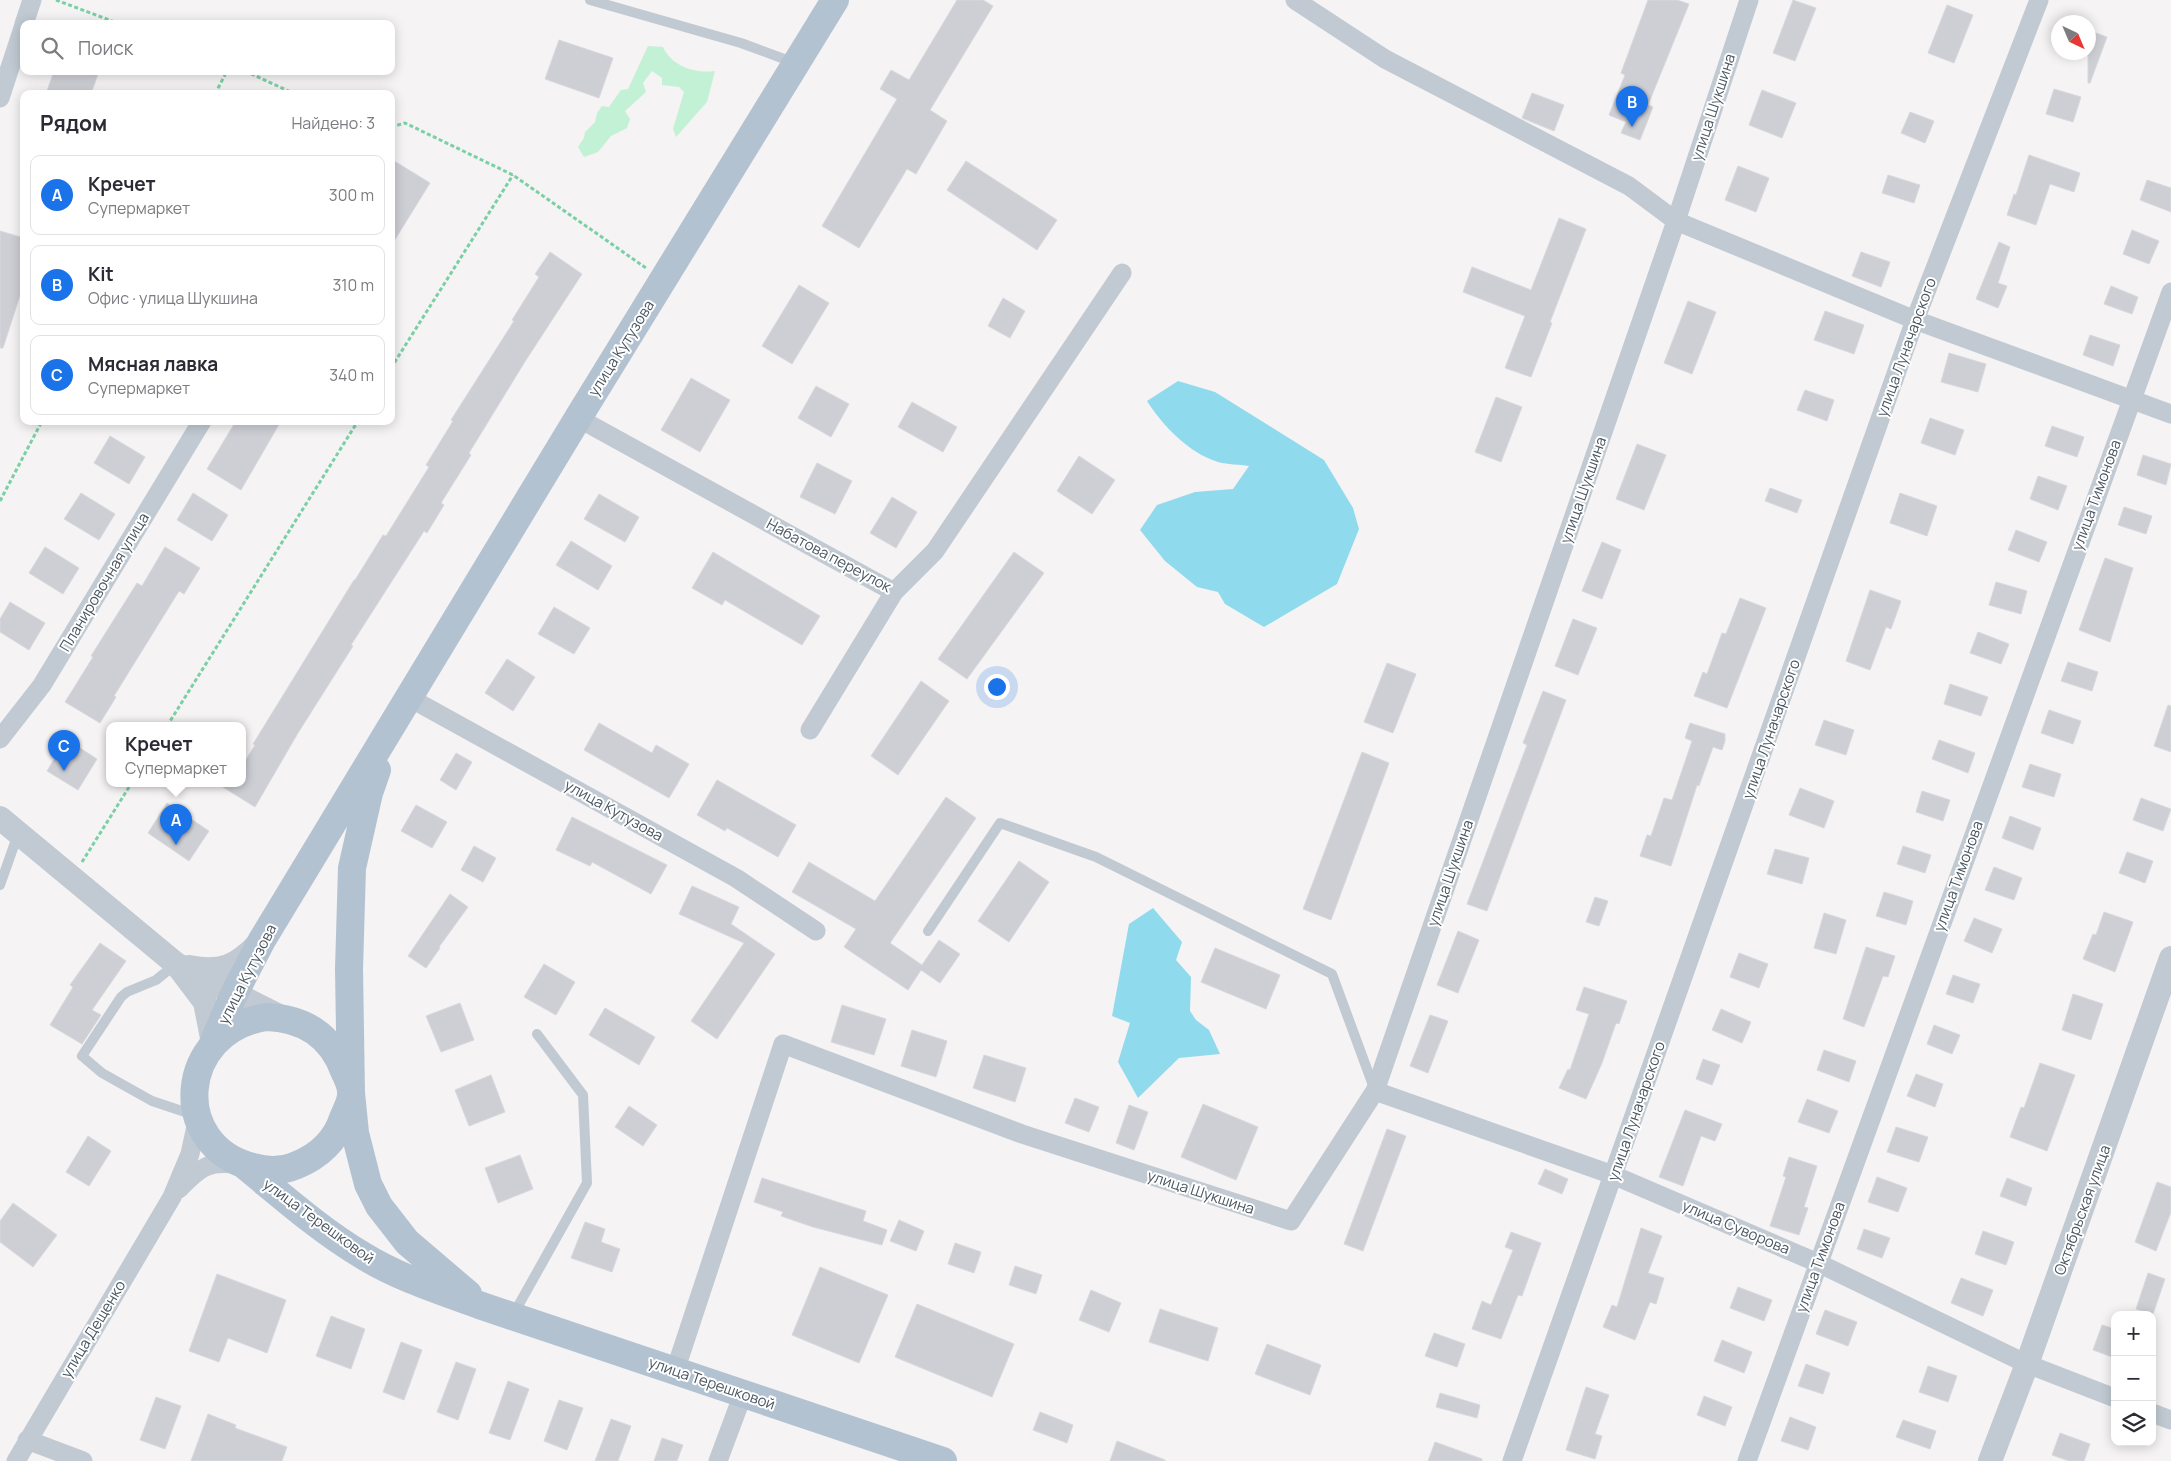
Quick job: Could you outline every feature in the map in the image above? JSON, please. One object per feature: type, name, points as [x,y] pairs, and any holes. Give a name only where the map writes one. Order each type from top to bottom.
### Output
[{"type":"main road","name":"улица Кутузова","points":[[213,1043],[234,994],[262,940],[662,280],[835,0]]},
{"type":"main road","name":"улица Кутузова","points":[[351,1093],[350,968],[352,868],[369,793],[392,726]]},
{"type":"main road","points":[[281,1017],[307,1026],[329,1042],[339,1058],[351,1093],[341,1125],[332,1140],[321,1152],[308,1161],[276,1170],[259,1169],[244,1165],[224,1154],[215,1146],[202,1127],[198,1116],[194,1090],[200,1065],[213,1043],[237,1025],[251,1019],[281,1017]]},
{"type":"main road","name":"улица Терешковой","points":[[351,1093],[355,1134],[361,1161],[368,1184],[379,1206],[407,1242],[482,1306]]},
{"type":"main road","name":"улица Терешковой","points":[[244,1165],[327,1231],[362,1255],[418,1282],[482,1306],[943,1461]]},
{"type":"street","points":[[25,20],[32,0]]},
{"type":"street","points":[[1295,0],[1385,59],[1629,186],[1676,221],[1915,320],[2171,414]]},
{"type":"street","name":"улица Шукшина","points":[[675,1371],[783,1044],[1022,1134],[1291,1221],[1375,1091],[1676,221],[1749,0]]},
{"type":"street","name":"улица Луначарского","points":[[1512,1461],[1915,320],[2039,0]]},
{"type":"street","points":[[0,98],[20,36]]},
{"type":"street","name":"Набатова переулок","points":[[578,418],[894,592],[935,552],[1122,273]]},
{"type":"street","name":"улица Тимонова","points":[[1747,1461],[2171,292]]},
{"type":"street","name":"Планировочная улица","points":[[0,739],[42,685],[200,425]]},
{"type":"street","points":[[810,730],[894,592]]},
{"type":"street","name":"улица Кутузова","points":[[408,697],[736,878],[816,931]]},
{"type":"street","points":[[0,818],[71,879],[176,964],[281,1017]]},
{"type":"street","points":[[176,964],[208,971],[220,970],[246,956],[262,940]]},
{"type":"street","name":"Октябрьская улица","points":[[1990,1461],[2027,1364],[2171,958]]},
{"type":"street","points":[[176,964],[205,1002],[213,1043]]},
{"type":"street","name":"улица Суворова","points":[[1375,1091],[1613,1175],[1818,1263],[2027,1364],[2111,1396]]},
{"type":"street","name":"улица Дещенко","points":[[16,1461],[172,1197],[190,1154],[198,1116]]},
{"type":"street","name":"улица Дещенко","points":[[172,1197],[198,1170],[208,1164],[221,1162],[244,1165]]},
{"type":"street","points":[[718,1461],[743,1394]]},
{"type":"street","points":[[2156,1414],[2171,1420]]},
{"type":"street","points":[[27,1440],[83,1461]]},
{"type":"lane","points":[[590,0],[741,43],[796,64]]},
{"type":"lane","points":[[928,931],[1000,823],[1087,854],[1332,974],[1375,1091]]},
{"type":"lane","points":[[0,885],[18,834]]},
{"type":"lane","points":[[176,964],[156,980],[127,992],[121,997],[82,1056],[102,1073],[152,1101],[198,1116]]},
{"type":"lane","points":[[513,1316],[587,1183],[583,1095],[537,1034]]},
{"type":"path","points":[[56,0],[109,20]]},
{"type":"path","points":[[217,90],[225,75]]},
{"type":"path","points":[[253,75],[286,90]]},
{"type":"path","points":[[395,126],[404,123],[512,174],[662,280]]},
{"type":"path","points":[[395,362],[512,174]]},
{"type":"path","points":[[0,501],[40,425]]},
{"type":"path","points":[[170,722],[355,425]]},
{"type":"path","points":[[71,879],[129,787]]},
{"type":"green space","points":[[648,46],[663,47],[667,54],[678,64],[692,70],[715,71],[707,102],[676,137],[673,129],[684,92],[679,87],[662,85],[662,78],[652,71],[643,83],[646,92],[625,111],[630,119],[627,128],[611,136],[598,152],[584,157],[578,147],[584,138],[585,132],[595,122],[597,113],[602,106],[609,107],[621,90],[628,89]]},
{"type":"water","points":[[1178,381],[1215,392],[1324,460],[1353,508],[1359,529],[1337,584],[1264,627],[1225,604],[1218,592],[1197,587],[1165,561],[1140,530],[1157,505],[1195,492],[1233,489],[1249,466],[1222,463],[1207,458],[1178,438],[1161,420],[1147,401]]},
{"type":"water","points":[[1153,908],[1182,942],[1176,960],[1191,977],[1190,1011],[1196,1020],[1209,1030],[1220,1054],[1179,1058],[1138,1098],[1118,1062],[1130,1023],[1112,1016],[1129,924]]},
{"type":"building","points":[[957,0],[983,0],[993,6],[930,110],[947,121],[916,174],[907,169],[859,248],[822,226],[897,99],[880,89],[891,70],[909,80]]},
{"type":"building","points":[[1648,0],[1677,0],[1689,4],[1648,105],[1653,107],[1640,140],[1621,133],[1626,122],[1609,115],[1625,75],[1621,73]]},
{"type":"building","points":[[1793,0],[1816,8],[1795,61],[1773,53]]},
{"type":"building","points":[[1947,5],[1973,15],[1954,63],[1928,53]]},
{"type":"building","points":[[2096,33],[2107,37],[2090,83],[2088,83],[2088,60],[2096,60]]},
{"type":"building","points":[[559,40],[613,58],[599,98],[545,79]]},
{"type":"building","points":[[53,75],[98,75],[92,90],[47,90]]},
{"type":"building","points":[[2054,89],[2081,97],[2073,122],[2046,114]]},
{"type":"building","points":[[1762,90],[1796,103],[1782,138],[1749,125]]},
{"type":"building","points":[[1532,93],[1564,105],[1554,131],[1522,118]]},
{"type":"building","points":[[1910,112],[1934,121],[1925,143],[1901,133]]},
{"type":"building","points":[[2029,155],[2080,173],[2074,192],[2050,184],[2036,225],[2007,215],[2014,194],[2016,195]]},
{"type":"building","points":[[395,161],[430,183],[395,240]]},
{"type":"building","points":[[966,161],[1057,220],[1037,250],[947,190]]},
{"type":"building","points":[[1738,166],[1769,178],[1756,212],[1725,200]]},
{"type":"building","points":[[1888,175],[1920,185],[1914,203],[1882,193]]},
{"type":"building","points":[[2147,180],[2171,188],[2171,212],[2140,200]]},
{"type":"building","points":[[1559,218],[1586,229],[1531,377],[1505,368],[1525,316],[1463,292],[1472,267],[1531,290]]},
{"type":"building","points":[[2132,230],[2159,241],[2149,264],[2123,254]]},
{"type":"building","points":[[0,231],[20,237],[20,295],[3,348],[0,348]]},
{"type":"building","points":[[1999,242],[2010,247],[1998,283],[2007,286],[1998,308],[1976,299]]},
{"type":"building","points":[[550,252],[582,274],[469,453],[471,455],[441,503],[444,505],[427,533],[424,531],[351,645],[353,646],[298,733],[255,807],[223,787],[246,787],[246,760],[255,745],[253,744],[354,580],[383,535],[386,536],[429,467],[426,465],[453,421],[451,420],[514,321],[512,320],[539,277],[535,274]]},
{"type":"building","points":[[1861,252],[1890,262],[1881,287],[1852,276]]},
{"type":"building","points":[[799,285],[829,303],[792,364],[762,346]]},
{"type":"building","points":[[2111,286],[2138,297],[2132,314],[2104,304]]},
{"type":"building","points":[[1003,298],[1025,311],[1010,338],[988,326]]},
{"type":"building","points":[[1688,301],[1716,312],[1692,374],[1664,363]]},
{"type":"building","points":[[1825,311],[1864,325],[1854,354],[1814,340]]},
{"type":"building","points":[[2090,335],[2120,345],[2113,366],[2083,355]]},
{"type":"building","points":[[1949,353],[1986,364],[1978,392],[1941,382]]},
{"type":"building","points":[[691,378],[730,400],[700,452],[661,430]]},
{"type":"building","points":[[816,386],[849,404],[831,437],[798,418]]},
{"type":"building","points":[[1805,390],[1834,400],[1827,421],[1797,410]]},
{"type":"building","points":[[1496,397],[1522,407],[1501,462],[1475,452]]},
{"type":"building","points":[[912,402],[957,427],[943,452],[898,427]]},
{"type":"building","points":[[1930,418],[1964,430],[1955,455],[1921,443]]},
{"type":"building","points":[[234,425],[279,425],[241,490],[207,469]]},
{"type":"building","points":[[2052,426],[2084,437],[2077,457],[2045,446]]},
{"type":"building","points":[[110,436],[145,457],[129,484],[94,463]]},
{"type":"building","points":[[1637,444],[1666,455],[1644,510],[1616,499]]},
{"type":"building","points":[[2143,455],[2171,464],[2166,485],[2137,475]]},
{"type":"building","points":[[1079,456],[1115,480],[1092,514],[1057,491]]},
{"type":"building","points":[[817,463],[852,481],[835,514],[800,497]]},
{"type":"building","points":[[2038,476],[2067,486],[2058,510],[2030,499]]},
{"type":"building","points":[[1770,488],[1802,500],[1797,513],[1765,501]]},
{"type":"building","points":[[81,493],[115,514],[99,540],[64,519]]},
{"type":"building","points":[[193,493],[228,515],[212,541],[177,520]]},
{"type":"building","points":[[1900,493],[1937,506],[1927,536],[1890,523]]},
{"type":"building","points":[[599,494],[639,517],[625,542],[584,519]]},
{"type":"building","points":[[892,497],[917,512],[896,548],[870,533]]},
{"type":"building","points":[[2124,507],[2152,516],[2146,534],[2118,525]]},
{"type":"building","points":[[2016,530],[2047,542],[2039,562],[2008,550]]},
{"type":"building","points":[[571,541],[612,566],[598,590],[556,565]]},
{"type":"building","points":[[1602,542],[1621,550],[1602,599],[1582,591]]},
{"type":"building","points":[[45,547],[79,568],[63,594],[29,573]]},
{"type":"building","points":[[165,547],[200,568],[184,594],[179,591],[114,696],[116,697],[100,723],[65,702],[93,657],[91,656],[137,583],[142,586]]},
{"type":"building","points":[[713,552],[820,616],[802,645],[725,600],[722,605],[692,588]]},
{"type":"building","points":[[1014,552],[1044,573],[967,679],[938,659]]},
{"type":"building","points":[[2105,558],[2133,568],[2110,642],[2079,630]]},
{"type":"building","points":[[1996,582],[2027,591],[2021,614],[1989,605]]},
{"type":"building","points":[[1870,590],[1901,601],[1891,629],[1886,627],[1870,670],[1846,661]]},
{"type":"building","points":[[1740,598],[1766,608],[1727,708],[1694,696],[1703,672],[1707,674],[1722,633],[1726,634]]},
{"type":"building","points":[[10,602],[45,623],[29,650],[0,632],[0,619]]},
{"type":"building","points":[[554,607],[590,628],[574,654],[538,634]]},
{"type":"building","points":[[1573,619],[1597,628],[1578,675],[1555,666]]},
{"type":"building","points":[[1978,632],[2009,644],[2001,664],[1970,653]]},
{"type":"building","points":[[507,659],[535,677],[513,711],[485,693]]},
{"type":"building","points":[[2068,662],[2098,672],[2092,691],[2061,681]]},
{"type":"building","points":[[1387,663],[1416,674],[1393,733],[1364,722]]},
{"type":"building","points":[[921,681],[949,701],[898,775],[871,756]]},
{"type":"building","points":[[1950,684],[1988,697],[1981,716],[1944,704]]},
{"type":"building","points":[[1543,691],[1566,700],[1487,911],[1467,904],[1527,745],[1523,743]]},
{"type":"building","points":[[2168,705],[2171,706],[2171,752],[2154,746]]},
{"type":"building","points":[[2049,710],[2081,721],[2073,744],[2041,733]]},
{"type":"building","points":[[1824,720],[1854,730],[1846,755],[1815,745]]},
{"type":"building","points":[[599,723],[652,753],[656,745],[689,764],[669,798],[584,750]]},
{"type":"building","points":[[1690,723],[1725,734],[1725,741],[1722,750],[1713,747],[1699,786],[1697,785],[1671,866],[1640,856],[1647,835],[1651,836],[1664,798],[1672,800],[1692,741],[1685,738]]},
{"type":"building","points":[[66,739],[97,759],[78,790],[47,771]]},
{"type":"building","points":[[1939,740],[1975,753],[1968,773],[1932,759]]},
{"type":"building","points":[[1362,752],[1389,763],[1331,920],[1303,909]]},
{"type":"building","points":[[456,753],[472,762],[456,790],[440,780]]},
{"type":"building","points":[[2030,764],[2061,774],[2054,797],[2022,787]]},
{"type":"building","points":[[717,780],[796,825],[778,857],[727,828],[725,831],[697,815]]},
{"type":"building","points":[[1800,788],[1834,801],[1824,828],[1789,815]]},
{"type":"building","points":[[1922,791],[1950,800],[1943,821],[1916,812]]},
{"type":"building","points":[[946,797],[976,818],[890,943],[922,965],[939,940],[960,954],[940,983],[921,970],[908,990],[844,947],[856,929],[792,892],[809,862],[875,901]]},
{"type":"building","points":[[2141,798],[2171,809],[2163,831],[2133,820]]},
{"type":"building","points":[[167,803],[209,831],[189,861],[148,833]]},
{"type":"building","points":[[416,805],[447,822],[432,848],[401,831]]},
{"type":"building","points":[[2010,816],[2041,828],[2033,850],[2002,838]]},
{"type":"building","points":[[572,817],[667,865],[651,894],[592,862],[590,866],[556,850]]},
{"type":"building","points":[[474,846],[496,858],[483,882],[461,870]]},
{"type":"building","points":[[1903,846],[1931,855],[1925,873],[1897,864]]},
{"type":"building","points":[[1775,849],[1809,858],[1802,884],[1767,874]]},
{"type":"building","points":[[2127,852],[2153,861],[2145,883],[2119,873]]},
{"type":"building","points":[[1019,861],[1049,882],[1009,942],[978,921]]},
{"type":"building","points":[[1994,867],[2022,878],[2014,900],[1985,890]]},
{"type":"building","points":[[692,886],[739,907],[731,924],[775,954],[717,1039],[691,1021],[744,943],[679,914]]},
{"type":"building","points":[[1884,892],[1913,901],[1906,925],[1876,916]]},
{"type":"building","points":[[450,894],[468,907],[426,968],[408,956]]},
{"type":"building","points":[[1595,897],[1608,901],[1599,926],[1586,922]]},
{"type":"building","points":[[2104,912],[2133,922],[2115,972],[2083,959],[2093,934],[2096,935]]},
{"type":"building","points":[[1824,913],[1846,920],[1836,954],[1814,948]]},
{"type":"building","points":[[1974,918],[2002,929],[1992,953],[1964,941]]},
{"type":"building","points":[[1458,931],[1479,940],[1458,993],[1437,985]]},
{"type":"building","points":[[100,943],[126,961],[92,1010],[101,1015],[82,1044],[50,1025],[73,987],[70,985]]},
{"type":"building","points":[[1866,947],[1895,956],[1888,977],[1883,976],[1864,1027],[1843,1019]]},
{"type":"building","points":[[1215,948],[1280,975],[1266,1009],[1201,982]]},
{"type":"building","points":[[1739,953],[1768,964],[1759,988],[1730,977]]},
{"type":"building","points":[[544,964],[575,982],[556,1015],[524,997]]},
{"type":"building","points":[[1953,975],[1980,984],[1973,1003],[1946,994]]},
{"type":"building","points":[[1584,987],[1627,1001],[1619,1024],[1616,1023],[1602,1063],[1586,1099],[1559,1088],[1568,1069],[1570,1070],[1589,1014],[1576,1010]]},
{"type":"building","points":[[2073,994],[2103,1004],[2091,1040],[2062,1030]]},
{"type":"building","points":[[460,1003],[474,1040],[441,1052],[426,1016]]},
{"type":"building","points":[[842,1005],[886,1019],[874,1055],[831,1042]]},
{"type":"building","points":[[605,1008],[655,1037],[639,1065],[589,1035]]},
{"type":"building","points":[[1721,1009],[1751,1022],[1742,1043],[1712,1030]]},
{"type":"building","points":[[1430,1015],[1448,1021],[1428,1073],[1410,1066]]},
{"type":"building","points":[[1934,1025],[1960,1035],[1952,1054],[1927,1044]]},
{"type":"building","points":[[912,1030],[947,1041],[936,1077],[901,1066]]},
{"type":"building","points":[[1824,1050],[1856,1061],[1849,1082],[1817,1070]]},
{"type":"building","points":[[984,1055],[1026,1068],[1015,1102],[973,1088]]},
{"type":"building","points":[[1703,1059],[1720,1065],[1712,1085],[1696,1079]]},
{"type":"building","points":[[2040,1063],[2075,1075],[2047,1151],[2010,1137],[2021,1107],[2024,1108]]},
{"type":"building","points":[[1916,1074],[1943,1084],[1935,1107],[1907,1096]]},
{"type":"building","points":[[491,1075],[505,1112],[469,1126],[455,1090]]},
{"type":"building","points":[[1075,1098],[1099,1107],[1089,1132],[1065,1123]]},
{"type":"building","points":[[1807,1099],[1838,1111],[1829,1133],[1798,1122]]},
{"type":"building","points":[[1203,1104],[1258,1127],[1236,1180],[1181,1157]]},
{"type":"building","points":[[1129,1105],[1148,1112],[1134,1150],[1116,1143]]},
{"type":"building","points":[[629,1106],[657,1125],[643,1146],[615,1127]]},
{"type":"building","points":[[1685,1110],[1722,1124],[1715,1141],[1701,1136],[1683,1186],[1659,1177]]},
{"type":"building","points":[[1896,1127],[1928,1137],[1919,1162],[1887,1152]]},
{"type":"building","points":[[1387,1129],[1406,1136],[1363,1251],[1344,1244]]},
{"type":"building","points":[[88,1136],[111,1151],[89,1186],[66,1172]]},
{"type":"building","points":[[520,1155],[533,1189],[498,1203],[485,1168]]},
{"type":"building","points":[[1789,1157],[1817,1166],[1804,1207],[1808,1208],[1799,1235],[1770,1226],[1786,1177],[1783,1176]]},
{"type":"building","points":[[1545,1169],[1568,1179],[1562,1194],[1538,1184]]},
{"type":"building","points":[[1877,1177],[1907,1188],[1898,1212],[1868,1202]]},
{"type":"building","points":[[762,1178],[866,1211],[863,1221],[887,1230],[882,1245],[813,1227],[781,1216],[783,1212],[754,1202]]},
{"type":"building","points":[[2007,1178],[2032,1188],[2026,1206],[2000,1196]]},
{"type":"building","points":[[2157,1182],[2171,1187],[2171,1212],[2156,1251],[2135,1242]]},
{"type":"building","points":[[13,1203],[57,1235],[33,1267],[0,1242],[0,1221]]},
{"type":"building","points":[[899,1220],[924,1231],[916,1251],[890,1241]]},
{"type":"building","points":[[585,1222],[605,1229],[601,1242],[620,1249],[612,1272],[571,1258]]},
{"type":"building","points":[[1641,1228],[1662,1236],[1648,1273],[1664,1278],[1656,1304],[1650,1302],[1635,1340],[1603,1327],[1612,1305],[1617,1307]]},
{"type":"building","points":[[1864,1229],[1890,1238],[1882,1258],[1857,1249]]},
{"type":"building","points":[[1983,1231],[2014,1242],[2006,1265],[1975,1254]]},
{"type":"building","points":[[1511,1232],[1541,1243],[1522,1296],[1518,1295],[1501,1339],[1472,1329],[1482,1301],[1491,1305],[1513,1250],[1505,1247]]},
{"type":"building","points":[[955,1243],[981,1252],[974,1273],[948,1264]]},
{"type":"building","points":[[1015,1266],[1042,1275],[1036,1294],[1009,1285]]},
{"type":"building","points":[[820,1267],[888,1295],[859,1363],[792,1335]]},
{"type":"building","points":[[2148,1273],[2165,1279],[2154,1311],[2136,1309]]},
{"type":"building","points":[[217,1274],[286,1300],[267,1353],[228,1338],[219,1362],[189,1351]]},
{"type":"building","points":[[1961,1278],[1993,1290],[1983,1316],[1951,1303]]},
{"type":"building","points":[[1738,1287],[1772,1300],[1764,1321],[1730,1308]]},
{"type":"building","points":[[1091,1290],[1121,1303],[1109,1332],[1079,1320]]},
{"type":"building","points":[[917,1304],[1014,1344],[992,1397],[895,1357]]},
{"type":"building","points":[[1160,1309],[1218,1328],[1208,1361],[1149,1342]]},
{"type":"building","points":[[1825,1310],[1857,1322],[1848,1346],[1816,1334]]},
{"type":"building","points":[[331,1316],[365,1329],[351,1369],[316,1356]]},
{"type":"building","points":[[2102,1325],[2111,1328],[2111,1357],[2093,1350]]},
{"type":"building","points":[[1434,1333],[1465,1344],[1457,1367],[1425,1356]]},
{"type":"building","points":[[1722,1340],[1752,1352],[1744,1373],[1714,1361]]},
{"type":"building","points":[[401,1342],[422,1350],[404,1400],[383,1392]]},
{"type":"building","points":[[1267,1344],[1321,1365],[1310,1395],[1255,1374]]},
{"type":"building","points":[[456,1362],[476,1369],[458,1420],[437,1412]]},
{"type":"building","points":[[1806,1364],[1830,1373],[1823,1394],[1798,1386]]},
{"type":"building","points":[[1928,1366],[1957,1376],[1948,1402],[1919,1392]]},
{"type":"building","points":[[508,1381],[529,1389],[510,1440],[489,1433]]},
{"type":"building","points":[[1586,1387],[1609,1395],[1595,1434],[1602,1436],[1595,1459],[1566,1450]]},
{"type":"building","points":[[1440,1393],[1480,1405],[1477,1418],[1436,1407]]},
{"type":"building","points":[[1704,1396],[1732,1407],[1725,1426],[1697,1415]]},
{"type":"building","points":[[156,1397],[181,1406],[165,1449],[140,1440]]},
{"type":"building","points":[[559,1400],[583,1408],[567,1450],[544,1441]]},
{"type":"building","points":[[1040,1412],[1073,1425],[1067,1443],[1033,1430]]},
{"type":"building","points":[[208,1414],[236,1425],[235,1428],[287,1447],[282,1461],[191,1461]]},
{"type":"building","points":[[1790,1417],[1816,1427],[1808,1450],[1781,1441]]},
{"type":"building","points":[[611,1419],[631,1426],[618,1461],[595,1461]]},
{"type":"building","points":[[1903,1420],[1936,1431],[1930,1449],[1896,1437]]},
{"type":"building","points":[[2060,1433],[2090,1444],[2084,1461],[2069,1461],[2052,1455]]},
{"type":"building","points":[[662,1438],[683,1445],[677,1461],[654,1461]]},
{"type":"building","points":[[1117,1441],[1165,1460],[1165,1461],[1110,1461]]},
{"type":"building","points":[[1435,1442],[1482,1459],[1482,1461],[1428,1461]]},
{"type":"place","name":"Kit","points":[[1632,127]]},
{"type":"place","name":"Мясная лавка","points":[[64,771]]},
{"type":"place","name":"Кречет","points":[[176,845]]}]
